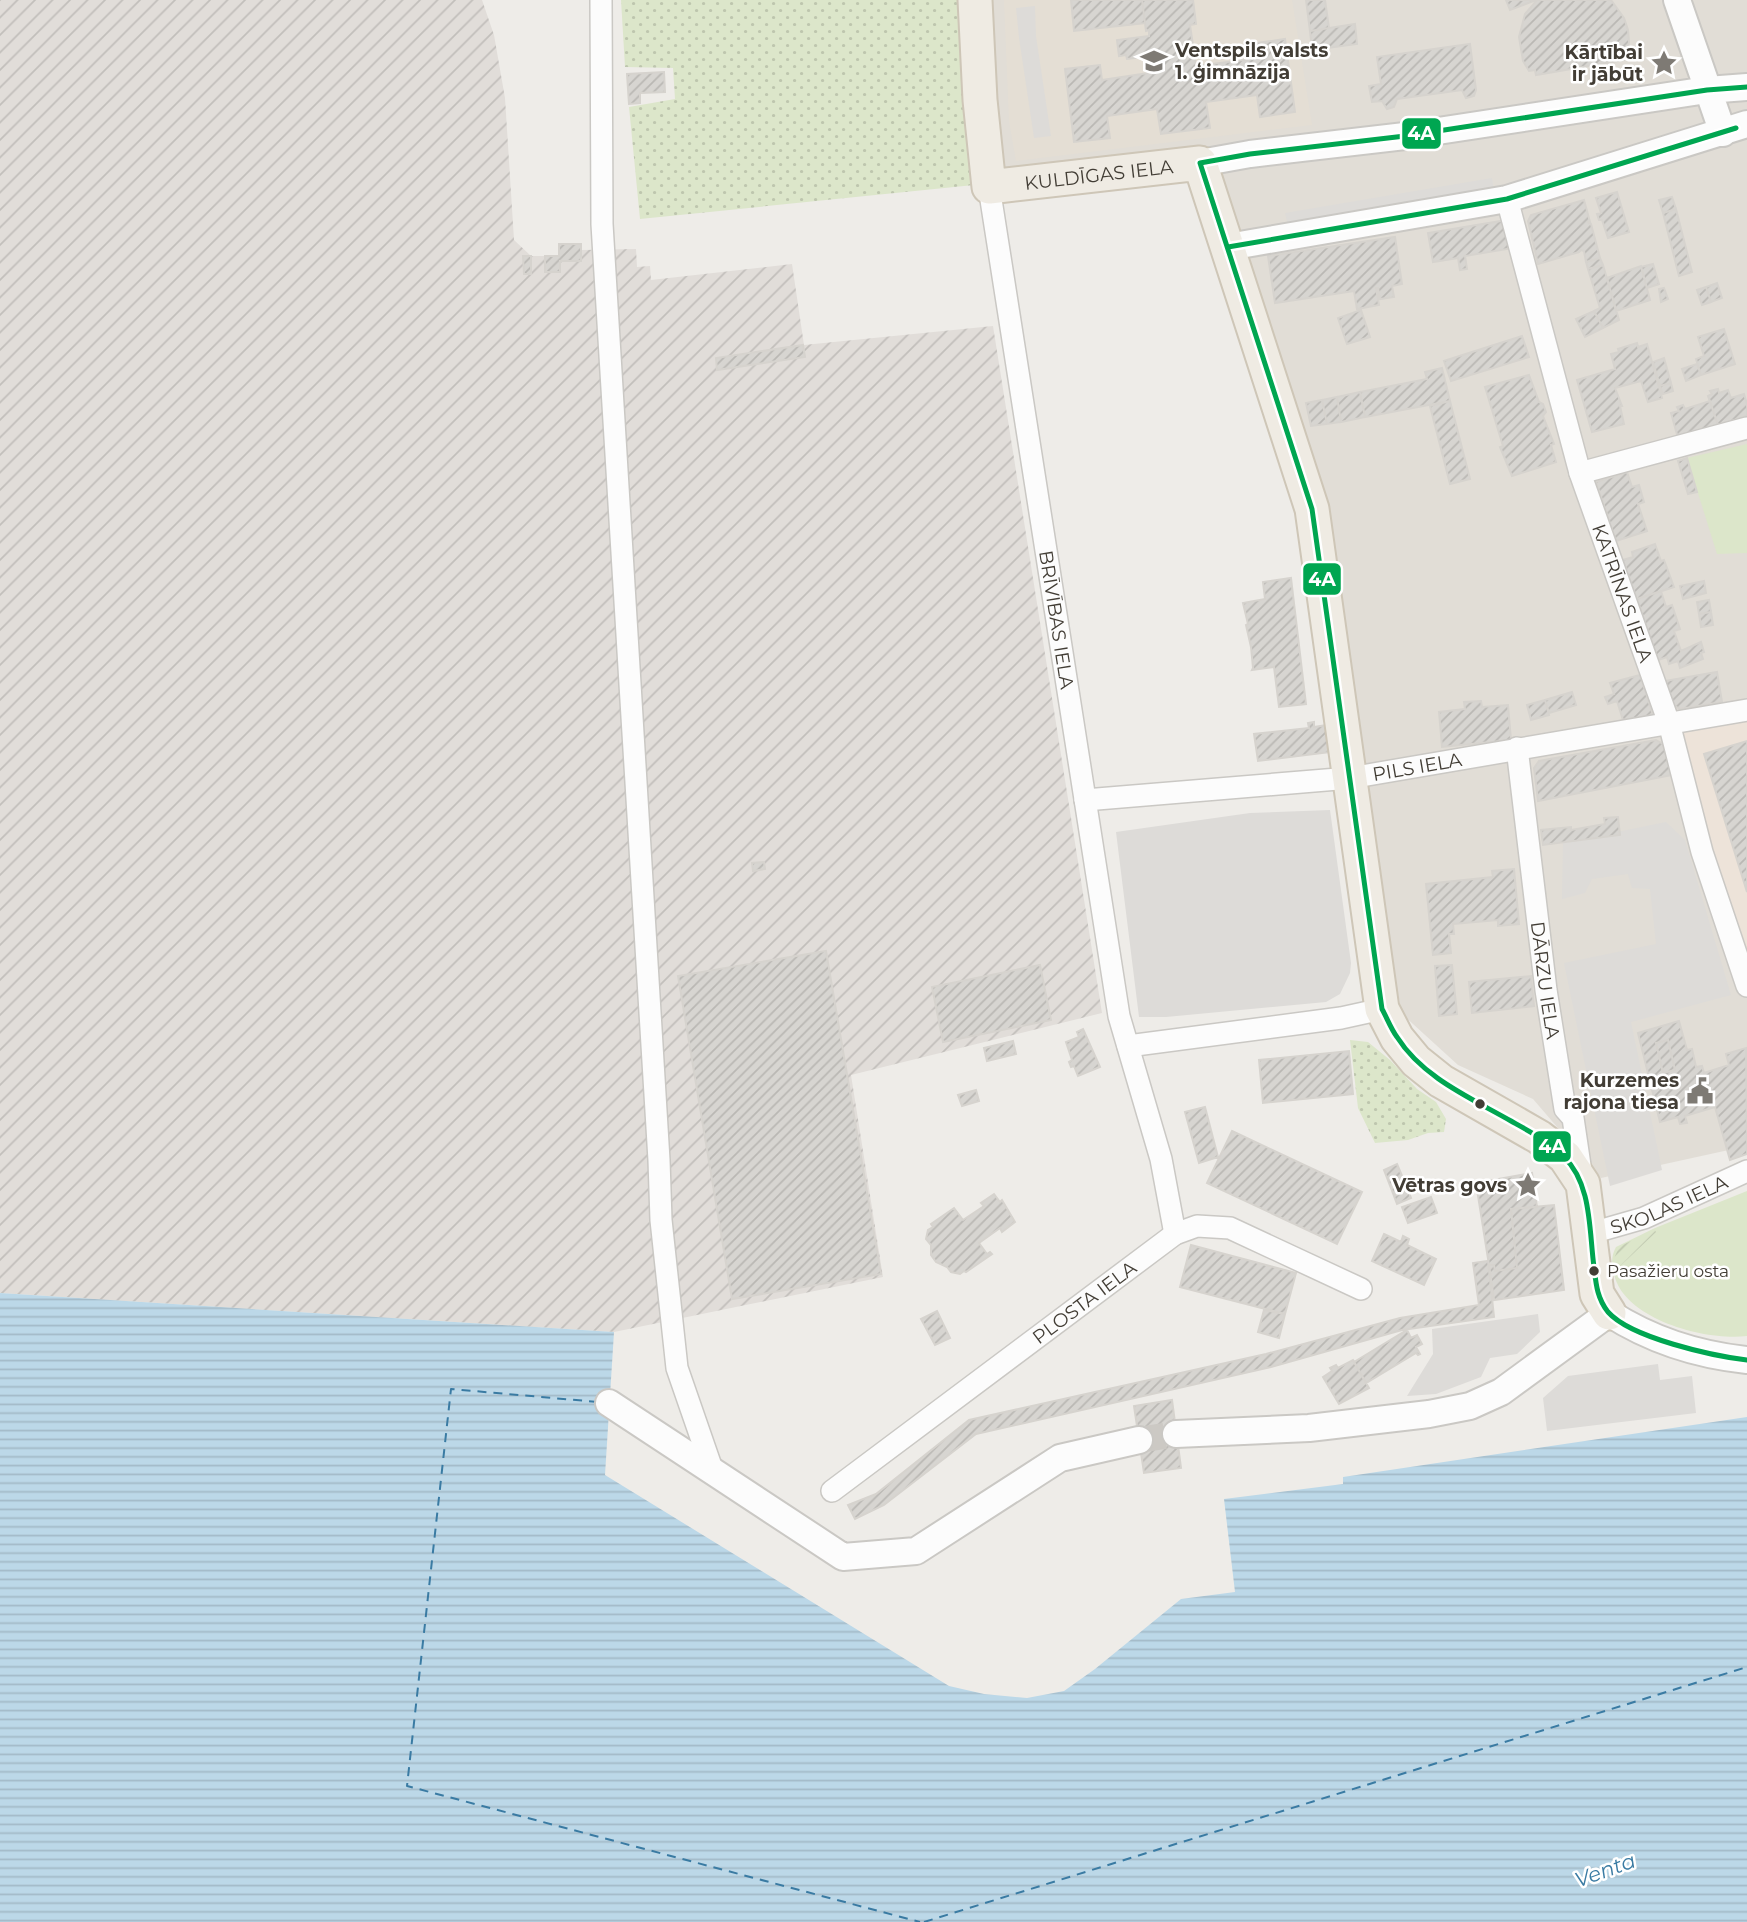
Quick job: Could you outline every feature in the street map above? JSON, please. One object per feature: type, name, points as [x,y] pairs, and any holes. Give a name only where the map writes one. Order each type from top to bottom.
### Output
[{"type":"main road","name":"BRĪVĪBAS IELA","points":[[975,0],[980,100],[989,187]]},
{"type":"main road","name":"KULDĪGAS IELA","points":[[989,187],[1200,163]]},
{"type":"main road","points":[[1200,163],[1312,509],[1382,1009],[1397,1038],[1416,1061],[1479,1104],[1539,1137],[1565,1157],[1583,1184]]},
{"type":"main road","name":"DĀRZU IELA","points":[[1583,1184],[1588,1234],[1603,1304]]},
{"type":"street","points":[[601,0],[602,224],[661,1220],[677,1367],[713,1472]]},
{"type":"street","points":[[1228,247],[1507,199],[1735,128],[1707,90],[1677,0]]},
{"type":"street","name":"KULDĪGAS IELA","points":[[1200,163],[1250,154],[1405,136],[1707,90],[1747,87]]},
{"type":"street","name":"BRĪVĪBAS IELA","points":[[989,187],[1119,1016],[1161,1159],[1175,1234]]},
{"type":"street","name":"KATRĪNAS IELA","points":[[1507,199],[1580,473],[1669,723],[1702,852],[1747,986]]},
{"type":"street","points":[[1580,473],[1747,428]]},
{"type":"street","name":"PILS IELA","points":[[1085,800],[1350,778],[1747,710]]},
{"type":"street","name":"DĀRZU IELA","points":[[1517,748],[1546,990],[1564,1109],[1573,1118],[1583,1184]]},
{"type":"street","points":[[1128,1046],[1341,1018],[1382,1009]]},
{"type":"street","points":[[1539,1137],[1564,1109]]},
{"type":"street","name":"SKOLAS IELA","points":[[1588,1234],[1644,1218],[1747,1171]]},
{"type":"street","name":"PLOSTA IELA","points":[[832,1491],[1175,1234],[1196,1226],[1230,1228],[1361,1289]]},
{"type":"street","points":[[1176,1434],[1309,1427],[1429,1414],[1470,1406],[1501,1392],[1603,1304],[1634,1329],[1720,1357],[1747,1360]]},
{"type":"street","points":[[609,1403],[843,1557],[916,1550],[1060,1458],[1139,1440]]},
{"type":"shaded area","points":[[0,0],[482,0],[494,35],[505,98],[514,240],[531,256],[559,256],[559,244],[581,244],[581,250],[636,249],[637,267],[650,266],[651,280],[792,264],[804,345],[993,326],[1102,1013],[851,1075],[883,1277],[614,1332],[0,1293]]},
{"type":"shaded area","points":[[992,0],[1747,0],[1747,1146],[1601,1178],[1533,1099],[1458,1065],[1402,1014],[1304,511],[1190,154],[996,170]]},
{"type":"shaded area","name":"Ventspils valsts 1. ģimnāzija","points":[[1004,0],[1292,0],[1312,125],[1016,161],[1009,121]]},
{"type":"shaded area","points":[[1035,6],[1036,36],[1051,136],[1034,138],[1016,8]]},
{"type":"shaded area","points":[[1492,178],[1494,191],[1288,225],[1285,213]]},
{"type":"shaded area","points":[[1747,713],[1747,957],[1673,726]]},
{"type":"shaded area","points":[[1330,810],[1351,963],[1350,973],[1340,994],[1326,1002],[1166,1017],[1139,1017],[1116,832],[1250,813]]},
{"type":"shaded area","points":[[1666,822],[1685,840],[1731,995],[1631,1022],[1662,1170],[1610,1186],[1564,963],[1656,944],[1650,889],[1632,888],[1628,874],[1592,879],[1585,893],[1562,899],[1563,843]]},
{"type":"shaded area","points":[[1538,1314],[1540,1332],[1517,1354],[1490,1358],[1481,1377],[1436,1394],[1407,1396],[1433,1354],[1432,1329]]},
{"type":"shaded area","points":[[1658,1364],[1660,1380],[1692,1376],[1696,1413],[1547,1431],[1543,1398],[1568,1376]]},
{"type":"green space","points":[[621,0],[961,0],[974,185],[640,219],[629,107],[675,99],[673,68],[625,67]]},
{"type":"green space","points":[[1747,444],[1747,553],[1717,554],[1687,458]]},
{"type":"green space","points":[[1350,1040],[1368,1042],[1390,1060],[1417,1089],[1436,1102],[1446,1119],[1444,1132],[1428,1133],[1408,1140],[1375,1143],[1358,1108]]},
{"type":"green space","points":[[1747,1191],[1747,1336],[1711,1335],[1671,1325],[1652,1317],[1623,1293],[1612,1266],[1616,1247],[1655,1228]]},
{"type":"green space","points":[[1654,1229],[1656,1232],[1615,1271],[1613,1261],[1619,1247]]},
{"type":"water","name":"Venta","points":[[0,1293],[614,1332],[605,1475],[949,1686],[984,1694],[1027,1698],[1064,1691],[1181,1599],[1235,1592],[1224,1499],[1343,1484],[1343,1477],[1747,1417],[1747,1922],[0,1922]]},
{"type":"building","points":[[1071,0],[1142,0],[1145,23],[1074,31]]},
{"type":"building","points":[[1142,0],[1193,0],[1196,24],[1190,25],[1196,66],[1252,59],[1250,44],[1285,39],[1295,112],[1260,117],[1257,95],[1206,102],[1210,128],[1161,134],[1157,109],[1107,116],[1110,138],[1074,142],[1065,69],[1100,65],[1102,80],[1155,72],[1152,56],[1127,59],[1126,55],[1119,56],[1117,40],[1149,36]]},
{"type":"building","points":[[1306,0],[1325,0],[1329,28],[1310,31]]},
{"type":"building","points":[[1506,0],[1536,0],[1510,10]]},
{"type":"building","points":[[1537,0],[1611,0],[1624,18],[1628,30],[1629,42],[1627,54],[1623,55],[1624,60],[1536,75],[1535,70],[1529,71],[1523,61],[1519,37],[1525,14]]},
{"type":"building","points":[[1355,24],[1357,44],[1312,50],[1310,31]]},
{"type":"building","points":[[1470,44],[1476,90],[1474,96],[1466,98],[1462,90],[1397,99],[1394,107],[1387,109],[1382,101],[1372,102],[1369,86],[1381,84],[1377,57]]},
{"type":"building","points":[[664,72],[665,92],[640,93],[640,103],[629,104],[627,74]]},
{"type":"building","points":[[1617,192],[1629,232],[1608,238],[1597,214],[1601,213],[1596,198]]},
{"type":"building","points":[[1672,197],[1676,209],[1663,213],[1659,200]]},
{"type":"building","points":[[1584,200],[1590,222],[1587,222],[1591,224],[1600,258],[1586,262],[1584,251],[1581,250],[1538,264],[1528,221],[1531,215]]},
{"type":"building","points":[[1676,209],[1692,272],[1679,276],[1663,213]]},
{"type":"building","points":[[1507,220],[1513,248],[1465,256],[1467,269],[1460,270],[1458,258],[1433,262],[1428,233]]},
{"type":"building","points":[[1395,237],[1402,284],[1392,286],[1394,297],[1380,299],[1376,288],[1379,305],[1357,309],[1354,291],[1275,303],[1268,256]]},
{"type":"building","points":[[559,244],[581,244],[581,261],[560,261],[560,272],[545,272],[545,256],[559,256]]},
{"type":"building","points":[[523,256],[531,256],[531,274],[524,274]]},
{"type":"building","points":[[1600,258],[1603,265],[1588,269],[1586,262]]},
{"type":"building","points":[[1653,264],[1659,284],[1647,288],[1641,267]]},
{"type":"building","points":[[1603,265],[1619,320],[1603,328],[1594,311],[1600,308],[1588,269]]},
{"type":"building","points":[[1641,266],[1650,300],[1616,311],[1607,278]]},
{"type":"building","points":[[1717,283],[1722,298],[1711,302],[1706,287]]},
{"type":"building","points":[[1706,287],[1711,302],[1702,305],[1697,290]]},
{"type":"building","points":[[1664,288],[1668,299],[1661,302],[1659,289]]},
{"type":"building","points":[[1361,310],[1370,337],[1347,344],[1338,318]]},
{"type":"building","points":[[1594,311],[1603,328],[1585,337],[1576,319]]},
{"type":"building","points":[[1724,329],[1735,364],[1701,375],[1696,359],[1704,356],[1698,337]]},
{"type":"building","points":[[1522,336],[1529,357],[1451,381],[1444,361]]},
{"type":"building","points":[[1637,343],[1638,347],[1647,344],[1662,398],[1648,402],[1641,381],[1615,388],[1622,406],[1624,424],[1592,432],[1577,380],[1615,369],[1611,354]]},
{"type":"building","points":[[803,345],[805,357],[717,370],[716,358]]},
{"type":"building","points":[[1664,358],[1671,383],[1660,386],[1653,362]]},
{"type":"building","points":[[1697,364],[1701,375],[1686,381],[1682,369]]},
{"type":"building","points":[[1442,368],[1450,401],[1365,417],[1360,392],[1427,379],[1425,372]]},
{"type":"building","points":[[1529,375],[1539,402],[1543,404],[1546,412],[1543,416],[1554,444],[1551,445],[1556,462],[1512,476],[1500,447],[1503,446],[1485,387]]},
{"type":"building","points":[[1671,383],[1673,391],[1663,394],[1660,386]]},
{"type":"building","points":[[1718,389],[1719,393],[1728,390],[1731,398],[1744,394],[1747,416],[1718,425],[1708,396],[1712,394],[1710,391]]},
{"type":"building","points":[[1360,392],[1365,417],[1341,422],[1337,397]]},
{"type":"building","points":[[1337,397],[1341,422],[1327,424],[1322,400]]},
{"type":"building","points":[[1322,400],[1327,424],[1311,426],[1306,403]]},
{"type":"building","points":[[1450,401],[1470,479],[1450,484],[1430,406]]},
{"type":"building","points":[[1710,401],[1718,425],[1678,438],[1671,413],[1679,411],[1677,407],[1683,405],[1685,409]]},
{"type":"building","points":[[1687,458],[1697,492],[1688,494],[1678,461]]},
{"type":"building","points":[[1627,472],[1632,487],[1639,485],[1644,502],[1638,504],[1647,531],[1616,541],[1596,482]]},
{"type":"building","points":[[1655,544],[1674,587],[1637,599],[1623,560],[1633,557],[1632,552]]},
{"type":"building","points":[[1291,578],[1306,704],[1279,707],[1274,667],[1252,670],[1248,624],[1243,603],[1265,599],[1263,582]]},
{"type":"building","points":[[1704,581],[1706,593],[1683,599],[1680,586]]},
{"type":"building","points":[[1661,591],[1666,607],[1672,605],[1680,629],[1674,631],[1681,651],[1701,642],[1703,659],[1680,668],[1678,661],[1669,664],[1667,657],[1658,660],[1637,599]]},
{"type":"building","points":[[1709,600],[1711,612],[1699,614],[1697,602]]},
{"type":"building","points":[[1711,612],[1713,625],[1701,627],[1699,614]]},
{"type":"building","points":[[1717,672],[1722,702],[1680,709],[1673,705],[1665,681]]},
{"type":"building","points":[[1640,675],[1653,715],[1623,720],[1617,701],[1608,704],[1605,697],[1614,694],[1610,683]]},
{"type":"building","points":[[1572,692],[1576,705],[1549,713],[1545,700]]},
{"type":"building","points":[[1545,700],[1549,715],[1531,720],[1527,705]]},
{"type":"building","points":[[1481,701],[1482,707],[1508,705],[1511,740],[1442,747],[1439,712],[1465,709],[1464,702]]},
{"type":"building","points":[[1314,722],[1314,727],[1327,725],[1331,752],[1258,761],[1254,734],[1309,728],[1308,723]]},
{"type":"building","points":[[1656,740],[1663,744],[1672,775],[1538,801],[1534,768],[1539,761]]},
{"type":"building","points":[[1747,741],[1747,892],[1704,754]]},
{"type":"building","points":[[1618,817],[1620,835],[1543,845],[1541,830],[1571,827],[1571,830],[1605,824],[1604,818]]},
{"type":"building","points":[[764,862],[765,869],[753,871],[752,863]]},
{"type":"building","points":[[1514,869],[1519,924],[1498,926],[1498,920],[1453,924],[1454,934],[1449,934],[1451,953],[1433,955],[1426,884],[1493,877],[1492,871]]},
{"type":"building","points":[[826,951],[881,1274],[732,1299],[678,976]]},
{"type":"building","points":[[1040,965],[1051,1020],[943,1042],[932,987]]},
{"type":"building","points":[[1452,965],[1457,1014],[1439,1016],[1435,966]]},
{"type":"building","points":[[1531,976],[1534,1006],[1472,1013],[1469,982]]},
{"type":"building","name":"Kurzemes rajona tiesa","points":[[1679,1021],[1687,1050],[1692,1049],[1696,1067],[1702,1066],[1704,1073],[1729,1065],[1726,1054],[1746,1048],[1747,1154],[1730,1160],[1715,1107],[1685,1116],[1687,1123],[1680,1124],[1678,1117],[1660,1122],[1638,1033]]},
{"type":"building","points":[[1083,1029],[1100,1067],[1078,1076],[1069,1062],[1072,1060],[1066,1042],[1079,1037],[1077,1032]]},
{"type":"building","points":[[1668,1040],[1675,1070],[1663,1073],[1656,1043]]},
{"type":"building","points":[[1013,1041],[1016,1054],[987,1061],[984,1048]]},
{"type":"building","points":[[1349,1051],[1353,1094],[1263,1103],[1259,1060]]},
{"type":"building","points":[[976,1090],[979,1101],[962,1106],[958,1095]]},
{"type":"building","points":[[1205,1107],[1218,1157],[1199,1163],[1185,1112]]},
{"type":"building","points":[[1232,1131],[1362,1192],[1337,1244],[1207,1183]]},
{"type":"building","points":[[1397,1164],[1408,1190],[1394,1196],[1384,1170]]},
{"type":"building","points":[[1532,1173],[1537,1207],[1511,1209],[1517,1268],[1495,1271],[1494,1265],[1489,1265],[1476,1183]]},
{"type":"building","points":[[1408,1190],[1411,1198],[1397,1204],[1394,1196]]},
{"type":"building","points":[[994,1194],[1000,1202],[1002,1200],[1015,1222],[1002,1232],[1000,1228],[979,1243],[987,1254],[992,1254],[960,1274],[951,1272],[936,1262],[931,1255],[931,1245],[926,1239],[928,1230],[933,1227],[931,1224],[954,1208],[963,1220],[984,1206],[981,1203]]},
{"type":"building","points":[[1431,1197],[1437,1213],[1408,1223],[1402,1207]]},
{"type":"building","points":[[1554,1205],[1564,1290],[1494,1300],[1489,1265],[1494,1265],[1495,1271],[1517,1268],[1511,1209]]},
{"type":"building","points":[[1384,1234],[1401,1242],[1403,1236],[1409,1239],[1407,1245],[1436,1259],[1424,1285],[1372,1261]]},
{"type":"building","points":[[1191,1245],[1296,1273],[1285,1314],[1180,1287]]},
{"type":"building","points":[[1488,1261],[1494,1317],[1402,1330],[1271,1367],[976,1434],[884,1505],[855,1519],[848,1505],[876,1494],[969,1420],[1266,1354],[1400,1318],[1479,1305],[1473,1263]]},
{"type":"building","points":[[1264,1310],[1285,1314],[1279,1338],[1258,1332]]},
{"type":"building","points":[[937,1311],[950,1338],[935,1345],[921,1319]]},
{"type":"building","points":[[1407,1330],[1411,1338],[1417,1335],[1422,1344],[1416,1347],[1420,1354],[1416,1353],[1366,1383],[1354,1362]]},
{"type":"building","points":[[1353,1360],[1369,1388],[1339,1404],[1323,1377],[1332,1371],[1330,1368],[1336,1365],[1338,1368]]},
{"type":"building","points":[[1172,1400],[1181,1468],[1144,1473],[1134,1406]]},
{"type":"ferry route","points":[[598,1402],[451,1389],[407,1786],[920,1922]]},
{"type":"ferry route","points":[[924,1922],[1747,1667]]},
{"type":"tunnel","points":[[1139,1440],[1176,1434]]},
{"type":"transit line","name":"4A","points":[[1747,87],[1707,90],[1405,136],[1250,154],[1200,163],[1312,509],[1382,1009],[1397,1037],[1434,1076],[1546,1142],[1573,1168],[1580,1181],[1588,1209],[1598,1291],[1608,1312],[1619,1321],[1653,1338],[1694,1350],[1747,1360]]},
{"type":"transit line","name":"4A","points":[[1228,247],[1507,199],[1736,128]]},
{"type":"place","name":"Ventspils valsts 1. ģimnāzija","points":[[1154,61]]},
{"type":"place","name":"Kārtībai ir jābūt","points":[[1664,63]]},
{"type":"place","name":"Kurzemes rajona tiesa","points":[[1700,1091]]},
{"type":"place","name":"Vētras govs","points":[[1528,1185]]},
{"type":"place","name":"Pasažieru osta","points":[[1594,1271]]}]
